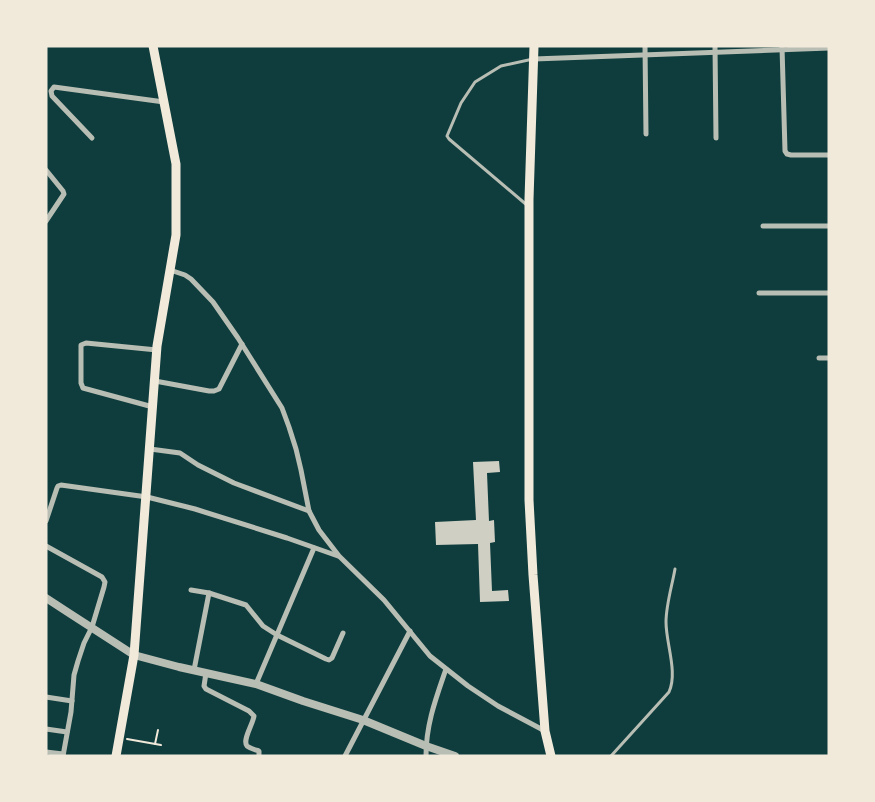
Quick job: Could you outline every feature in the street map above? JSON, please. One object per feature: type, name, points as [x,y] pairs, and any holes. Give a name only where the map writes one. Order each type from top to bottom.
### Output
[{"type":"main road","points":[[116,756],[134,655],[157,350],[176,234],[176,164],[153,46]]},
{"type":"main road","points":[[534,46],[529,208],[530,500],[533,574],[545,731],[551,756]]},
{"type":"street","points":[[645,46],[646,134]]},
{"type":"street","points":[[782,48],[785,151],[787,154],[829,156]]},
{"type":"street","points":[[534,59],[645,55],[715,49],[829,48]]},
{"type":"street","points":[[715,49],[716,138]]},
{"type":"street","points":[[92,138],[52,96],[51,91],[54,88],[164,102]]},
{"type":"street","points":[[46,170],[63,190],[64,194],[46,221]]},
{"type":"street","points":[[763,226],[829,226]]},
{"type":"street","points":[[170,270],[185,275],[213,302],[282,408],[302,470],[310,511],[319,530],[339,556],[384,600],[428,654],[498,706],[545,731]]},
{"type":"street","points":[[759,293],[829,293]]},
{"type":"street","points":[[153,407],[83,388],[81,383],[81,349],[82,345],[86,343],[157,350]]},
{"type":"street","points":[[155,381],[209,391],[219,390],[242,344]]},
{"type":"street","points":[[819,358],[829,358]]},
{"type":"street","points":[[150,449],[180,453],[198,465],[234,482],[310,511]]},
{"type":"street","points":[[46,521],[58,486],[147,497],[195,509],[339,556]]},
{"type":"street","points":[[46,546],[103,578],[105,582],[92,627],[74,675],[72,701],[63,755],[46,752]]},
{"type":"street","points":[[256,684],[314,548]]},
{"type":"street","points":[[191,590],[209,593],[246,605],[263,626],[277,635],[329,660],[332,658],[343,633]]},
{"type":"street","points":[[194,670],[209,593]]},
{"type":"street","points":[[46,598],[134,655],[256,684],[363,720],[426,746],[456,756]]},
{"type":"street","points":[[345,756],[410,631]]},
{"type":"street","points":[[426,756],[430,718],[446,669]]},
{"type":"street","points":[[206,673],[204,686],[206,689],[254,716],[246,736],[246,744],[258,751],[259,756]]},
{"type":"street","points":[[46,698],[72,701]]},
{"type":"street","points":[[46,729],[67,732]]},
{"type":"lane","points":[[529,208],[448,139],[447,136],[461,103],[475,82],[501,66],[534,59]]},
{"type":"lane","points":[[611,756],[669,692],[672,686],[672,665],[666,618],[675,568]]},
{"type":"path","points":[[155,744],[158,730]]},
{"type":"path","points":[[120,737],[161,745]]},
{"type":"building","points":[[499,461],[500,472],[487,473],[489,521],[494,520],[495,542],[490,543],[492,591],[508,590],[509,601],[480,602],[478,544],[436,545],[435,522],[476,520],[473,462]]}]
